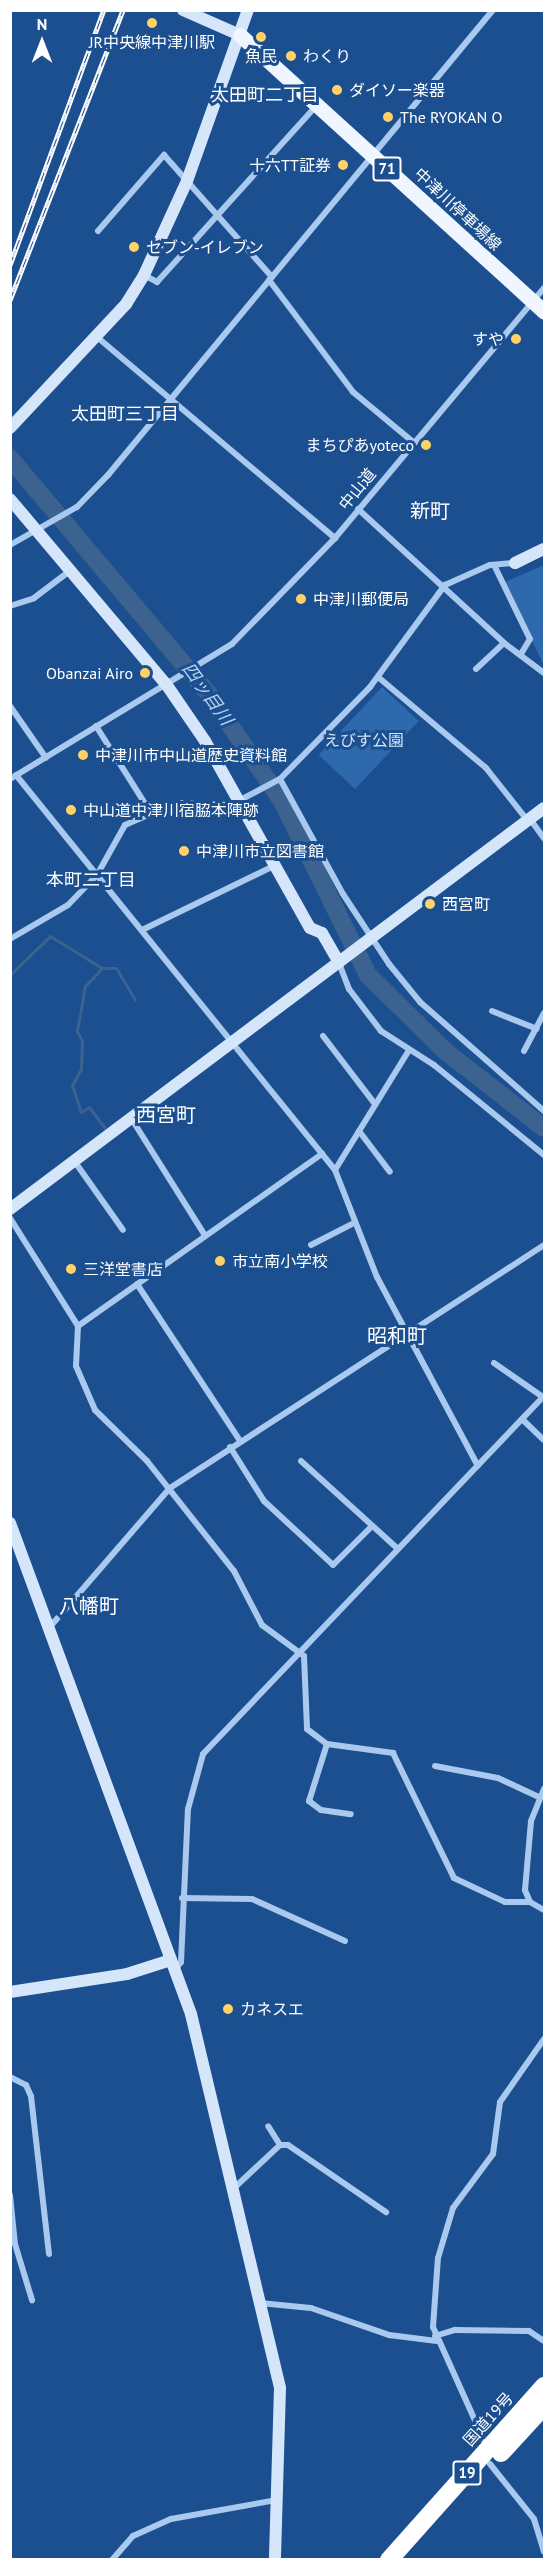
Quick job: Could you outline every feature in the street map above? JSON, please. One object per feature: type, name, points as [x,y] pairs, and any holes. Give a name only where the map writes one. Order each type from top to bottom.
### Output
[{"type":"highway","name":"国道19号","points":[[403,2559],[544,2386]]},
{"type":"highway","name":"国道19号","points":[[389,2559],[489,2456],[544,2406]]},
{"type":"main road","name":"中津川停車場線","points":[[240,34],[539,307]]},
{"type":"street","points":[[183,10],[240,34]]},
{"type":"street","points":[[10,428],[97,337],[144,275],[187,180],[248,10]]},
{"type":"street","points":[[10,545],[72,510],[168,401],[374,157],[493,10]]},
{"type":"street","points":[[144,275],[157,282],[317,105]]},
{"type":"street","points":[[98,231],[164,154],[218,214],[270,278],[353,392],[413,442]]},
{"type":"street","name":"中山道","points":[[171,681],[200,666],[267,612],[334,538],[413,442],[539,307],[544,288]]},
{"type":"street","points":[[97,337],[168,401],[334,538]]},
{"type":"street","points":[[10,499],[70,570],[171,681],[310,928],[322,933],[342,961],[355,997],[381,1031],[408,1052],[434,1065],[544,1155]]},
{"type":"street","points":[[358,509],[445,585],[504,643],[544,674]]},
{"type":"street","points":[[10,939],[52,918],[97,875],[125,825],[175,803],[224,806],[239,801],[278,780],[378,677],[445,585],[516,562],[544,549]]},
{"type":"street","points":[[495,567],[530,639],[521,654]]},
{"type":"street","points":[[10,606],[34,598],[70,570]]},
{"type":"street","points":[[476,669],[504,643]]},
{"type":"street","points":[[378,677],[486,768],[544,838]]},
{"type":"street","points":[[171,681],[13,777],[142,930],[334,1170],[354,1223],[409,1335],[478,1466]]},
{"type":"street","points":[[10,706],[46,758]]},
{"type":"street","points":[[96,726],[152,813]]},
{"type":"street","points":[[278,780],[368,941],[420,1002],[544,1111]]},
{"type":"street","points":[[10,1209],[544,808]]},
{"type":"street","points":[[142,930],[274,866]]},
{"type":"street","points":[[492,1011],[537,1029]]},
{"type":"street","points":[[524,1051],[544,1013]]},
{"type":"street","points":[[323,1036],[375,1104]]},
{"type":"street","points":[[334,1170],[408,1052]]},
{"type":"street","points":[[131,1118],[204,1234]]},
{"type":"street","points":[[359,1131],[390,1172]]},
{"type":"street","points":[[78,1326],[204,1234],[322,1154]]},
{"type":"street","points":[[75,1162],[123,1230]]},
{"type":"street","points":[[10,1218],[78,1326],[76,1365],[95,1410],[170,1488],[234,1571],[262,1625],[298,1649],[304,1656],[307,1729],[327,1744],[393,1753],[454,1878],[505,1902],[530,1902],[544,1910]]},
{"type":"street","points":[[311,1245],[354,1223]]},
{"type":"street","points":[[49,1628],[170,1488],[230,1447],[409,1335],[544,1245]]},
{"type":"street","points":[[137,1284],[240,1441]]},
{"type":"street","points":[[10,1992],[127,1974],[181,1962],[182,1898],[188,1809],[203,1754],[298,1649],[544,1396],[494,1363]]},
{"type":"street","points":[[522,1419],[544,1440]]},
{"type":"street","points":[[230,1447],[264,1501],[333,1565],[372,1526]]},
{"type":"street","points":[[301,1461],[396,1547]]},
{"type":"street","points":[[10,1523],[191,2014],[282,2407],[275,2559]]},
{"type":"street","points":[[327,1744],[309,1801],[321,1810],[351,1814]]},
{"type":"street","points":[[435,1766],[498,1778],[538,1797]]},
{"type":"street","points":[[530,1902],[525,1890],[531,1821],[538,1797],[544,1789]]},
{"type":"street","points":[[182,1898],[252,1899],[345,1941]]},
{"type":"street","points":[[544,2039],[500,2102],[490,2160],[449,2215],[432,2311],[436,2338],[489,2456],[534,2519],[544,2552]]},
{"type":"street","points":[[10,2077],[26,2085],[31,2096],[49,2254]]},
{"type":"street","points":[[268,2127],[280,2145]]},
{"type":"street","points":[[232,2190],[280,2145],[288,2145],[386,2212]]},
{"type":"street","points":[[10,2195],[15,2244],[32,2300]]},
{"type":"street","points":[[257,2302],[311,2308],[388,2335],[436,2338],[455,2330],[529,2331],[544,2341]]},
{"type":"street","points":[[112,2559],[133,2536],[171,2518],[277,2500]]},
{"type":"green space","points":[[544,565],[544,666],[505,582]]},
{"type":"green space","name":"えびす公園","points":[[382,687],[419,721],[355,789],[319,755]]},
{"type":"waterway","name":"四ッ目川","points":[[10,458],[208,693],[282,801],[368,975],[445,1051],[544,1128]]},
{"type":"waterway","points":[[10,975],[50,936],[102,968],[85,986],[77,1031],[82,1041],[81,1069],[72,1085],[81,1112],[89,1107],[105,1128]]},
{"type":"waterway","points":[[102,968],[116,968],[135,1000]]},
{"type":"railway","points":[[10,265],[104,10]]},
{"type":"railway","points":[[10,300],[123,10]]},
{"type":"place","name":"JR中央線中津川駅","points":[[152,23]]},
{"type":"place","name":"魚民","points":[[261,37]]},
{"type":"place","name":"わくり","points":[[291,56]]},
{"type":"place","name":"ダイソー楽器","points":[[337,90]]},
{"type":"place","name":"The RYOKAN O","points":[[388,117]]},
{"type":"place","name":"十六TT証券","points":[[343,165]]},
{"type":"place","name":"セブン-イレブン","points":[[134,247]]},
{"type":"place","name":"すや","points":[[516,339]]},
{"type":"place","name":"まちぴあyoteco","points":[[426,445]]},
{"type":"place","name":"中津川郵便局","points":[[301,599]]},
{"type":"place","name":"Obanzai Airo","points":[[145,673]]},
{"type":"place","name":"中津川市中山道歴史資料館","points":[[83,755]]},
{"type":"place","name":"中山道中津川宿脇本陣跡","points":[[71,810]]},
{"type":"place","name":"中津川市立図書館","points":[[184,851]]},
{"type":"place","name":"西宮町","points":[[430,904]]},
{"type":"place","name":"市立南小学校","points":[[220,1261]]},
{"type":"place","name":"三洋堂書店","points":[[71,1269]]},
{"type":"place","name":"カネスエ","points":[[228,2009]]},
{"type":"district","name":"太田町二丁目","points":[[265,95]]},
{"type":"district","name":"太田町三丁目","points":[[125,414]]},
{"type":"district","name":"新町","points":[[430,511]]},
{"type":"district","name":"本町二丁目","points":[[91,880]]},
{"type":"district","name":"西宮町","points":[[166,1115]]},
{"type":"district","name":"昭和町","points":[[397,1336]]},
{"type":"district","name":"八幡町","points":[[89,1606]]}]
